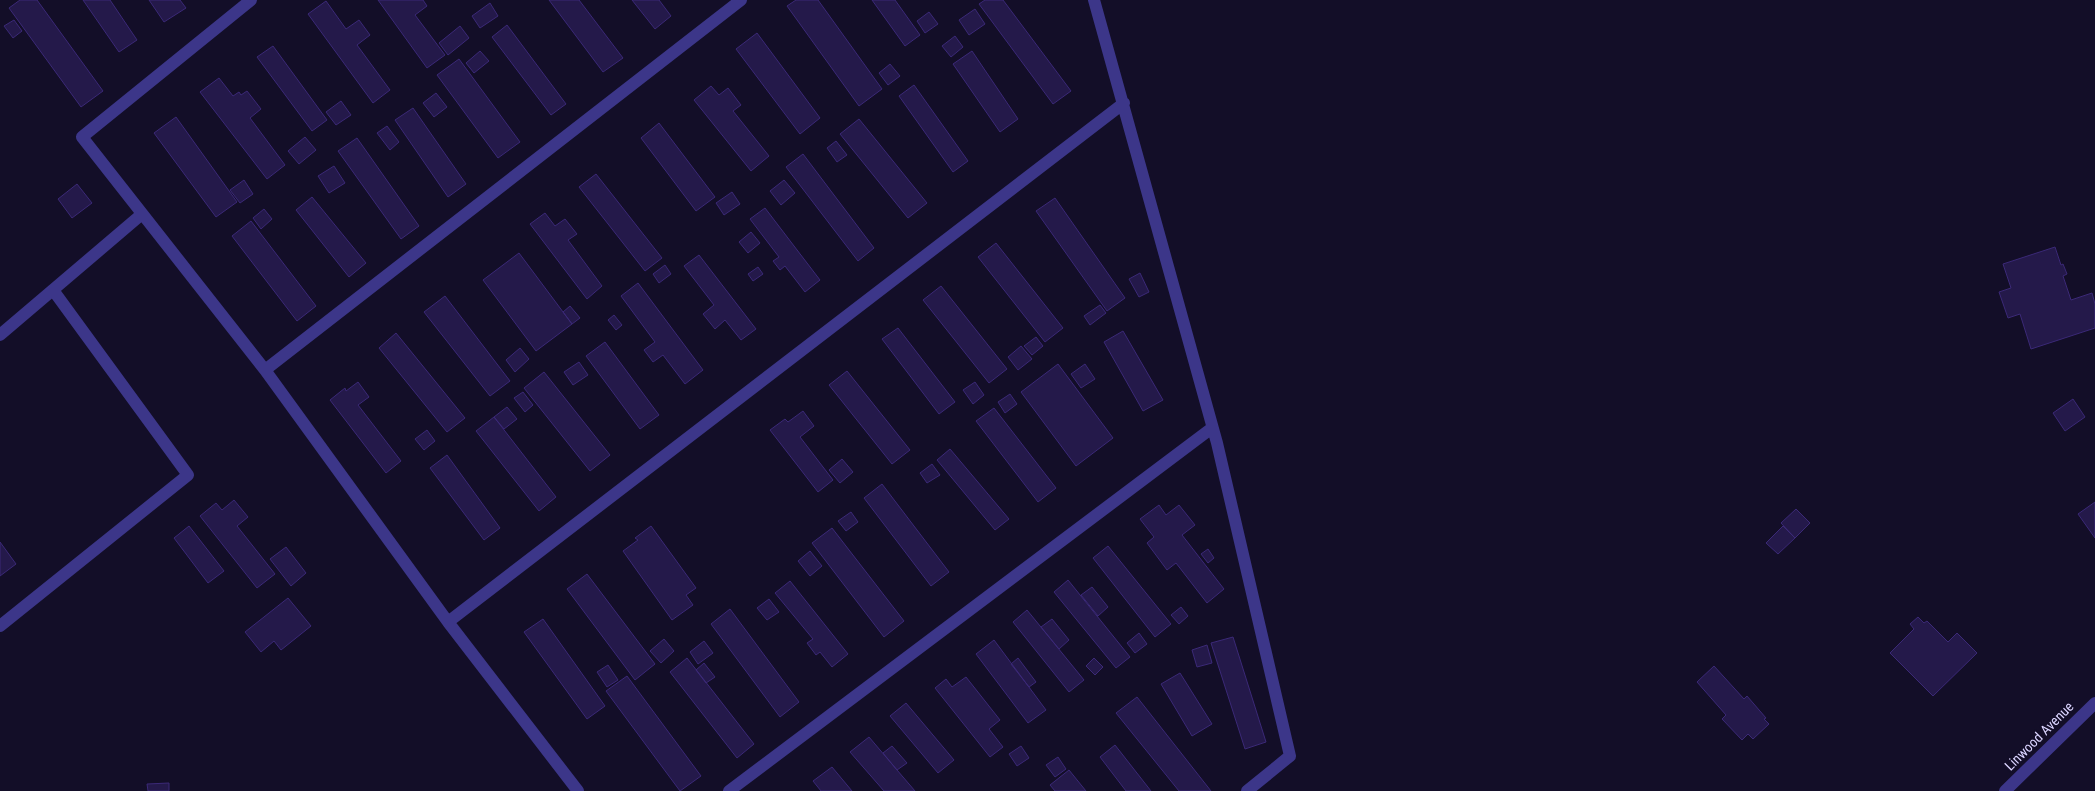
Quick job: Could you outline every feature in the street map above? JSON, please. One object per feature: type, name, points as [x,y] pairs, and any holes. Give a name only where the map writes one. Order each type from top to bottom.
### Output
[{"type":"street","points":[[250,0],[82,136],[265,370],[448,622],[578,791]]},
{"type":"street","points":[[265,370],[741,0]]},
{"type":"street","points":[[1094,0],[1124,103],[1212,428],[1290,756],[1247,791]]},
{"type":"street","points":[[448,622],[1124,103]]},
{"type":"street","points":[[0,335],[142,214]]},
{"type":"street","points":[[0,626],[188,476],[53,290]]},
{"type":"street","points":[[729,791],[1212,428]]},
{"type":"street","name":"Linwood Avenue","points":[[2005,791],[2095,703]]},
{"type":"building","points":[[20,0],[37,0],[103,91],[81,107],[9,8]]},
{"type":"building","points":[[83,0],[110,0],[137,40],[119,52]]},
{"type":"building","points":[[149,0],[180,0],[186,8],[164,22]]},
{"type":"building","points":[[378,0],[423,0],[427,6],[415,15],[445,55],[427,68]]},
{"type":"building","points":[[549,0],[579,0],[623,58],[603,72]]},
{"type":"building","points":[[632,0],[659,0],[671,16],[655,29]]},
{"type":"building","points":[[796,0],[818,0],[882,89],[859,106],[787,6]]},
{"type":"building","points":[[872,0],[895,0],[920,35],[905,46]]},
{"type":"building","points":[[985,0],[1003,0],[1071,91],[1053,104],[979,4]]},
{"type":"building","points":[[326,1],[346,29],[359,20],[370,35],[357,45],[390,90],[373,103],[308,14]]},
{"type":"building","points":[[490,3],[498,16],[480,28],[472,16]]},
{"type":"building","points":[[975,9],[985,24],[969,35],[959,20]]},
{"type":"building","points":[[929,12],[938,24],[925,33],[917,21]]},
{"type":"building","points":[[14,20],[22,31],[13,38],[4,26]]},
{"type":"building","points":[[507,25],[566,104],[551,115],[492,37]]},
{"type":"building","points":[[460,26],[469,38],[448,55],[439,43]]},
{"type":"building","points":[[757,33],[820,118],[800,134],[736,49]]},
{"type":"building","points":[[955,36],[963,47],[951,57],[942,46]]},
{"type":"building","points":[[273,46],[327,120],[312,131],[257,57]]},
{"type":"building","points":[[480,51],[489,61],[474,73],[466,63]]},
{"type":"building","points":[[972,51],[1018,119],[1000,132],[953,64]]},
{"type":"building","points":[[459,59],[520,142],[498,158],[437,75]]},
{"type":"building","points":[[890,64],[900,76],[888,85],[879,73]]},
{"type":"building","points":[[219,78],[233,96],[239,92],[241,95],[247,91],[261,109],[250,118],[285,165],[267,179],[200,92]]},
{"type":"building","points":[[914,85],[968,161],[953,172],[899,96]]},
{"type":"building","points":[[711,86],[719,95],[728,88],[741,105],[733,111],[769,156],[751,171],[694,100]]},
{"type":"building","points":[[436,93],[447,107],[434,117],[423,103]]},
{"type":"building","points":[[341,101],[351,115],[336,125],[326,112]]},
{"type":"building","points":[[413,108],[466,184],[448,197],[395,120]]},
{"type":"building","points":[[176,117],[237,202],[216,217],[154,133]]},
{"type":"building","points":[[859,119],[927,203],[908,218],[840,134]]},
{"type":"building","points":[[659,123],[715,197],[696,211],[641,138]]},
{"type":"building","points":[[387,126],[399,142],[390,150],[377,133]]},
{"type":"building","points":[[305,137],[316,150],[299,164],[288,151]]},
{"type":"building","points":[[357,138],[419,226],[401,239],[338,151]]},
{"type":"building","points":[[836,141],[847,155],[837,162],[827,148]]},
{"type":"building","points":[[803,154],[874,248],[858,261],[786,167]]},
{"type":"building","points":[[334,166],[345,183],[329,193],[318,176]]},
{"type":"building","points":[[596,174],[662,258],[645,271],[579,187]]},
{"type":"building","points":[[244,180],[253,194],[240,203],[230,190]]},
{"type":"building","points":[[784,180],[795,193],[781,205],[770,191]]},
{"type":"building","points":[[77,184],[92,203],[72,218],[58,199]]},
{"type":"building","points":[[732,192],[740,204],[724,215],[716,203]]},
{"type":"building","points":[[312,197],[366,263],[349,277],[296,210]]},
{"type":"building","points":[[1055,198],[1125,298],[1107,311],[1036,211]]},
{"type":"building","points":[[765,208],[820,280],[805,292],[785,266],[780,270],[773,261],[779,257],[750,219]]},
{"type":"building","points":[[264,209],[272,219],[261,229],[253,218]]},
{"type":"building","points":[[545,213],[555,226],[565,219],[577,234],[568,240],[602,286],[587,299],[530,224]]},
{"type":"building","points":[[251,221],[316,306],[297,321],[232,236]]},
{"type":"building","points":[[751,232],[760,243],[748,253],[739,242]]},
{"type":"building","points":[[996,243],[1063,328],[1045,342],[978,257]]},
{"type":"building","points":[[2055,247],[2061,265],[2063,264],[2067,274],[2063,276],[2071,300],[2092,293],[2095,304],[2095,328],[2031,349],[2020,314],[2008,318],[1999,292],[2011,288],[2003,264]]},
{"type":"building","points":[[519,253],[572,324],[536,351],[483,280]]},
{"type":"building","points":[[699,255],[756,329],[741,340],[725,320],[715,329],[703,314],[714,305],[684,266]]},
{"type":"building","points":[[665,265],[671,274],[659,283],[653,274]]},
{"type":"building","points":[[758,267],[763,274],[753,281],[748,274]]},
{"type":"building","points":[[1140,273],[1149,292],[1139,297],[1129,279]]},
{"type":"building","points":[[638,283],[703,370],[685,384],[663,355],[653,362],[644,350],[655,342],[621,296]]},
{"type":"building","points":[[941,286],[1007,369],[989,383],[923,300]]},
{"type":"building","points":[[445,296],[510,381],[490,396],[424,312]]},
{"type":"building","points":[[1100,305],[1106,313],[1090,325],[1084,316]]},
{"type":"building","points":[[570,306],[580,318],[572,324],[563,312]]},
{"type":"building","points":[[614,315],[622,325],[616,330],[608,320]]},
{"type":"building","points":[[898,328],[955,402],[939,414],[882,339]]},
{"type":"building","points":[[1123,331],[1163,400],[1143,411],[1104,342]]},
{"type":"building","points":[[396,333],[465,418],[447,432],[379,348]]},
{"type":"building","points":[[1036,337],[1043,346],[1032,355],[1024,346]]},
{"type":"building","points":[[605,342],[659,415],[640,429],[586,356]]},
{"type":"building","points":[[1021,346],[1032,359],[1018,370],[1008,357]]},
{"type":"building","points":[[520,348],[529,359],[515,372],[506,360]]},
{"type":"building","points":[[579,362],[588,375],[573,385],[564,372]]},
{"type":"building","points":[[1058,364],[1113,438],[1076,466],[1021,392]]},
{"type":"building","points":[[1085,364],[1095,379],[1081,388],[1071,374]]},
{"type":"building","points":[[847,371],[910,450],[892,464],[829,385]]},
{"type":"building","points":[[544,372],[610,455],[590,471],[524,388]]},
{"type":"building","points":[[358,382],[369,397],[358,405],[401,461],[386,473],[330,400],[345,388],[346,391]]},
{"type":"building","points":[[975,382],[984,395],[973,404],[963,390]]},
{"type":"building","points":[[523,392],[533,405],[525,412],[514,398]]},
{"type":"building","points":[[1010,394],[1017,404],[1005,413],[998,402]]},
{"type":"building","points":[[2073,399],[2085,417],[2065,431],[2053,413]]},
{"type":"building","points":[[507,407],[517,419],[504,429],[494,417]]},
{"type":"building","points":[[994,408],[1056,488],[1038,502],[976,421]]},
{"type":"building","points":[[803,411],[814,426],[800,437],[833,480],[818,492],[770,430],[785,419],[788,422]]},
{"type":"building","points":[[494,417],[556,497],[539,511],[476,431]]},
{"type":"building","points":[[427,430],[435,441],[424,450],[415,439]]},
{"type":"building","points":[[950,449],[1009,519],[995,530],[937,460]]},
{"type":"building","points":[[447,455],[500,528],[484,540],[430,468]]},
{"type":"building","points":[[842,459],[853,472],[840,483],[829,470]]},
{"type":"building","points":[[932,464],[940,475],[927,483],[920,473]]},
{"type":"building","points":[[882,484],[949,572],[931,586],[864,498]]},
{"type":"building","points":[[234,500],[248,517],[237,526],[275,574],[257,588],[200,516],[216,503],[222,510]]},
{"type":"building","points":[[2095,502],[2095,538],[2078,514]]},
{"type":"building","points":[[1159,505],[1166,515],[1179,505],[1195,525],[1182,535],[1224,589],[1207,603],[1176,563],[1167,570],[1147,543],[1154,537],[1140,519]]},
{"type":"building","points":[[1796,509],[1810,523],[1795,538],[1781,523]]},
{"type":"building","points":[[851,512],[858,522],[846,531],[838,521]]},
{"type":"building","points":[[189,526],[224,571],[208,583],[174,538]]},
{"type":"building","points":[[651,526],[696,588],[686,595],[693,605],[672,620],[623,551],[638,540],[635,538]]},
{"type":"building","points":[[1783,526],[1795,538],[1778,554],[1766,543]]},
{"type":"building","points":[[832,528],[904,621],[884,637],[812,543]]},
{"type":"building","points":[[0,542],[16,564],[0,576]]},
{"type":"building","points":[[1108,546],[1171,624],[1155,637],[1093,558]]},
{"type":"building","points":[[286,547],[306,573],[291,586],[270,559]]},
{"type":"building","points":[[1208,549],[1214,558],[1208,563],[1201,554]]},
{"type":"building","points":[[810,551],[822,566],[810,576],[798,561]]},
{"type":"building","points":[[587,574],[655,664],[635,680],[567,589]]},
{"type":"building","points":[[1068,580],[1130,657],[1116,668],[1054,592]]},
{"type":"building","points":[[790,581],[848,654],[832,667],[820,652],[816,655],[807,643],[813,639],[775,593]]},
{"type":"building","points":[[1092,587],[1108,607],[1098,616],[1081,595]]},
{"type":"building","points":[[288,598],[311,626],[281,650],[274,641],[261,652],[245,632]]},
{"type":"building","points":[[769,599],[779,612],[767,620],[757,608]]},
{"type":"building","points":[[1181,607],[1188,616],[1179,624],[1171,615]]},
{"type":"building","points":[[730,609],[799,702],[780,717],[711,624]]},
{"type":"building","points":[[1027,610],[1084,680],[1069,692],[1013,622]]},
{"type":"building","points":[[1918,617],[1924,623],[1927,621],[1948,642],[1957,633],[1977,653],[1933,696],[1890,653],[1914,629],[1910,624]]},
{"type":"building","points":[[543,619],[605,706],[587,719],[524,632]]},
{"type":"building","points":[[1052,619],[1069,640],[1059,649],[1041,627]]},
{"type":"building","points":[[1139,633],[1147,644],[1135,653],[1127,643]]},
{"type":"building","points":[[1233,637],[1266,742],[1245,749],[1211,643]]},
{"type":"building","points":[[664,639],[674,651],[661,663],[650,651]]},
{"type":"building","points":[[994,640],[1046,710],[1028,723],[976,654]]},
{"type":"building","points":[[704,641],[713,653],[698,664],[690,652]]},
{"type":"building","points":[[1207,645],[1212,663],[1197,667],[1192,650]]},
{"type":"building","points":[[687,658],[754,744],[737,758],[670,672]]},
{"type":"building","points":[[1018,658],[1036,682],[1029,687],[1011,664]]},
{"type":"building","points":[[1094,658],[1103,667],[1095,675],[1086,666]]},
{"type":"building","points":[[704,663],[715,677],[706,683],[696,670]]},
{"type":"building","points":[[608,665],[618,680],[607,687],[597,672]]},
{"type":"building","points":[[1714,666],[1744,699],[1747,696],[1766,718],[1764,719],[1769,724],[1753,739],[1748,734],[1742,740],[1722,719],[1726,715],[1697,682]]},
{"type":"building","points":[[1180,673],[1212,724],[1192,736],[1161,684]]},
{"type":"building","points":[[627,676],[701,776],[680,791],[606,691]]},
{"type":"building","points":[[966,677],[1000,720],[989,729],[1003,747],[990,757],[935,688],[946,679],[952,687]]},
{"type":"building","points":[[1137,697],[1211,791],[1179,791],[1116,713]]},
{"type":"building","points":[[906,703],[954,760],[938,773],[890,716]]},
{"type":"building","points":[[869,737],[915,791],[884,791],[850,752]]},
{"type":"building","points":[[1115,745],[1151,791],[1126,791],[1100,757]]},
{"type":"building","points":[[892,746],[907,763],[897,770],[883,753]]},
{"type":"building","points":[[1021,746],[1029,758],[1017,766],[1009,754]]},
{"type":"building","points":[[1058,757],[1066,769],[1055,777],[1046,765]]},
{"type":"building","points":[[832,767],[852,791],[821,791],[813,781]]},
{"type":"building","points":[[1069,770],[1086,791],[1055,791],[1050,785]]},
{"type":"building","points":[[169,783],[169,791],[148,791],[147,784]]}]
